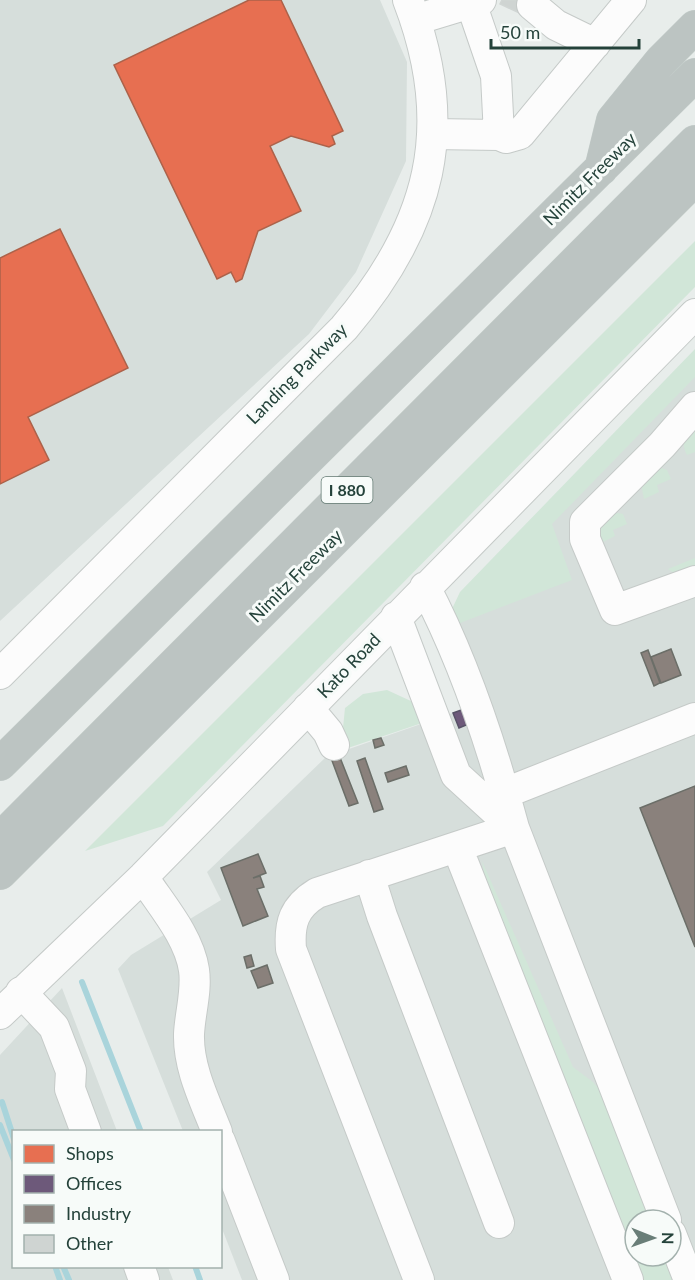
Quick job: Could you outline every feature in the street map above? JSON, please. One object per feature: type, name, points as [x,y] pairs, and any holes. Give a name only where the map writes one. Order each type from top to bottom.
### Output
[{"type":"highway","points":[[600,169],[613,120],[661,61],[695,27]]},
{"type":"highway","name":"Nimitz Freeway","points":[[0,764],[695,75]]},
{"type":"highway","name":"I 880","points":[[0,839],[695,142]]},
{"type":"highway","name":"Nimitz Freeway","points":[[0,873],[695,179]]},
{"type":"street","points":[[432,134],[499,135],[506,138],[520,135],[631,0]]},
{"type":"street","points":[[412,10],[474,1],[496,76],[499,135]]},
{"type":"street","points":[[532,5],[556,25],[595,44]]},
{"type":"street","name":"Landing Parkway","points":[[0,674],[344,328],[373,294],[395,260],[411,226],[424,188],[434,114],[430,72],[412,10]]},
{"type":"street","name":"Kato Road","points":[[0,1014],[143,877],[695,314]]},
{"type":"street","points":[[695,406],[662,445],[585,522],[585,539],[615,610],[695,581]]},
{"type":"street","points":[[425,587],[440,616],[467,685],[496,762],[514,828],[661,1208]]},
{"type":"street","points":[[396,617],[456,775],[514,828]]},
{"type":"street","points":[[308,708],[328,732],[334,745]]},
{"type":"street","points":[[505,793],[695,718]]},
{"type":"street","points":[[419,1280],[291,949],[290,925],[299,907],[317,893],[514,828]]},
{"type":"street","points":[[457,847],[628,1280]]},
{"type":"street","points":[[369,875],[382,916],[499,1223]]},
{"type":"street","points":[[143,877],[181,936],[194,969],[195,986],[189,1036],[192,1059],[217,1130]]},
{"type":"street","points":[[21,992],[54,1027],[71,1071],[70,1089],[87,1130]]},
{"type":"street","points":[[222,1146],[274,1280]]},
{"type":"street","points":[[683,1265],[689,1280]]},
{"type":"shaded area","points":[[0,0],[380,0],[407,62],[406,161],[356,272],[309,334],[0,621]]},
{"type":"shaded area","points":[[695,369],[695,1280],[242,1280],[222,1229],[222,1130],[183,1130],[118,969],[131,955],[221,900],[207,872],[326,757],[467,708],[455,623]]},
{"type":"shaded area","points":[[62,988],[117,1130],[12,1130],[12,1268],[168,1268],[173,1280],[0,1280],[0,1055]]},
{"type":"green space","points":[[695,241],[695,287],[163,826],[85,851]]},
{"type":"green space","points":[[695,349],[695,377],[552,524],[572,580],[460,623],[467,641],[451,611],[460,592]]},
{"type":"green space","points":[[695,428],[695,452],[687,455],[684,443]]},
{"type":"green space","points":[[655,469],[667,470],[671,479],[657,485],[659,492],[644,499],[641,484]]},
{"type":"green space","points":[[611,514],[623,514],[627,524],[613,530],[615,536],[601,543],[597,528]]},
{"type":"green space","points":[[695,558],[695,570],[674,573],[668,569]]},
{"type":"green space","points":[[387,690],[413,702],[422,723],[348,748],[343,728],[345,708],[363,694]]},
{"type":"green space","points":[[482,861],[573,1067],[593,1082],[602,1093],[646,1208],[623,1208],[623,1230],[487,889]]},
{"type":"green space","points":[[638,1268],[670,1268],[675,1280],[643,1280]]},
{"type":"building: Shops","points":[[249,0],[281,0],[343,131],[332,136],[335,144],[329,147],[291,136],[270,146],[301,211],[258,231],[242,279],[236,282],[231,272],[217,279],[114,65]]},
{"type":"building: Shops","points":[[60,229],[128,368],[28,417],[49,460],[0,484],[0,258]]},
{"type":"building: Offices","points":[[467,708],[473,722],[459,728],[453,713]]},
{"type":"building: Industry","points":[[671,649],[681,675],[661,683],[651,657]]},
{"type":"building: Industry","points":[[648,650],[660,683],[654,686],[641,653]]},
{"type":"building: Industry","points":[[381,738],[384,745],[375,748],[373,740]]},
{"type":"building: Industry","points":[[339,755],[358,803],[349,806],[331,758]]},
{"type":"building: Industry","points":[[365,758],[383,809],[374,812],[357,761]]},
{"type":"building: Industry","points":[[406,766],[409,775],[388,782],[385,773]]},
{"type":"building: Industry","points":[[695,786],[695,947],[640,808]]},
{"type":"building: Industry","points":[[258,854],[266,873],[253,878],[260,876],[264,887],[257,889],[268,916],[243,926],[221,868]]},
{"type":"building: Industry","points":[[251,955],[254,966],[247,968],[244,957]]},
{"type":"building: Industry","points":[[267,965],[273,983],[258,988],[251,971]]},
{"type":"building: Other","points":[[502,0],[534,0],[526,16],[500,4]]},
{"type":"waterway","points":[[82,982],[140,1130]]},
{"type":"waterway","points":[[2,1102],[12,1133]]},
{"type":"waterway","points":[[0,1125],[12,1155]]},
{"type":"waterway","points":[[56,1268],[60,1280]]},
{"type":"waterway","points":[[64,1268],[69,1280]]},
{"type":"waterway","points":[[196,1268],[200,1280]]}]
